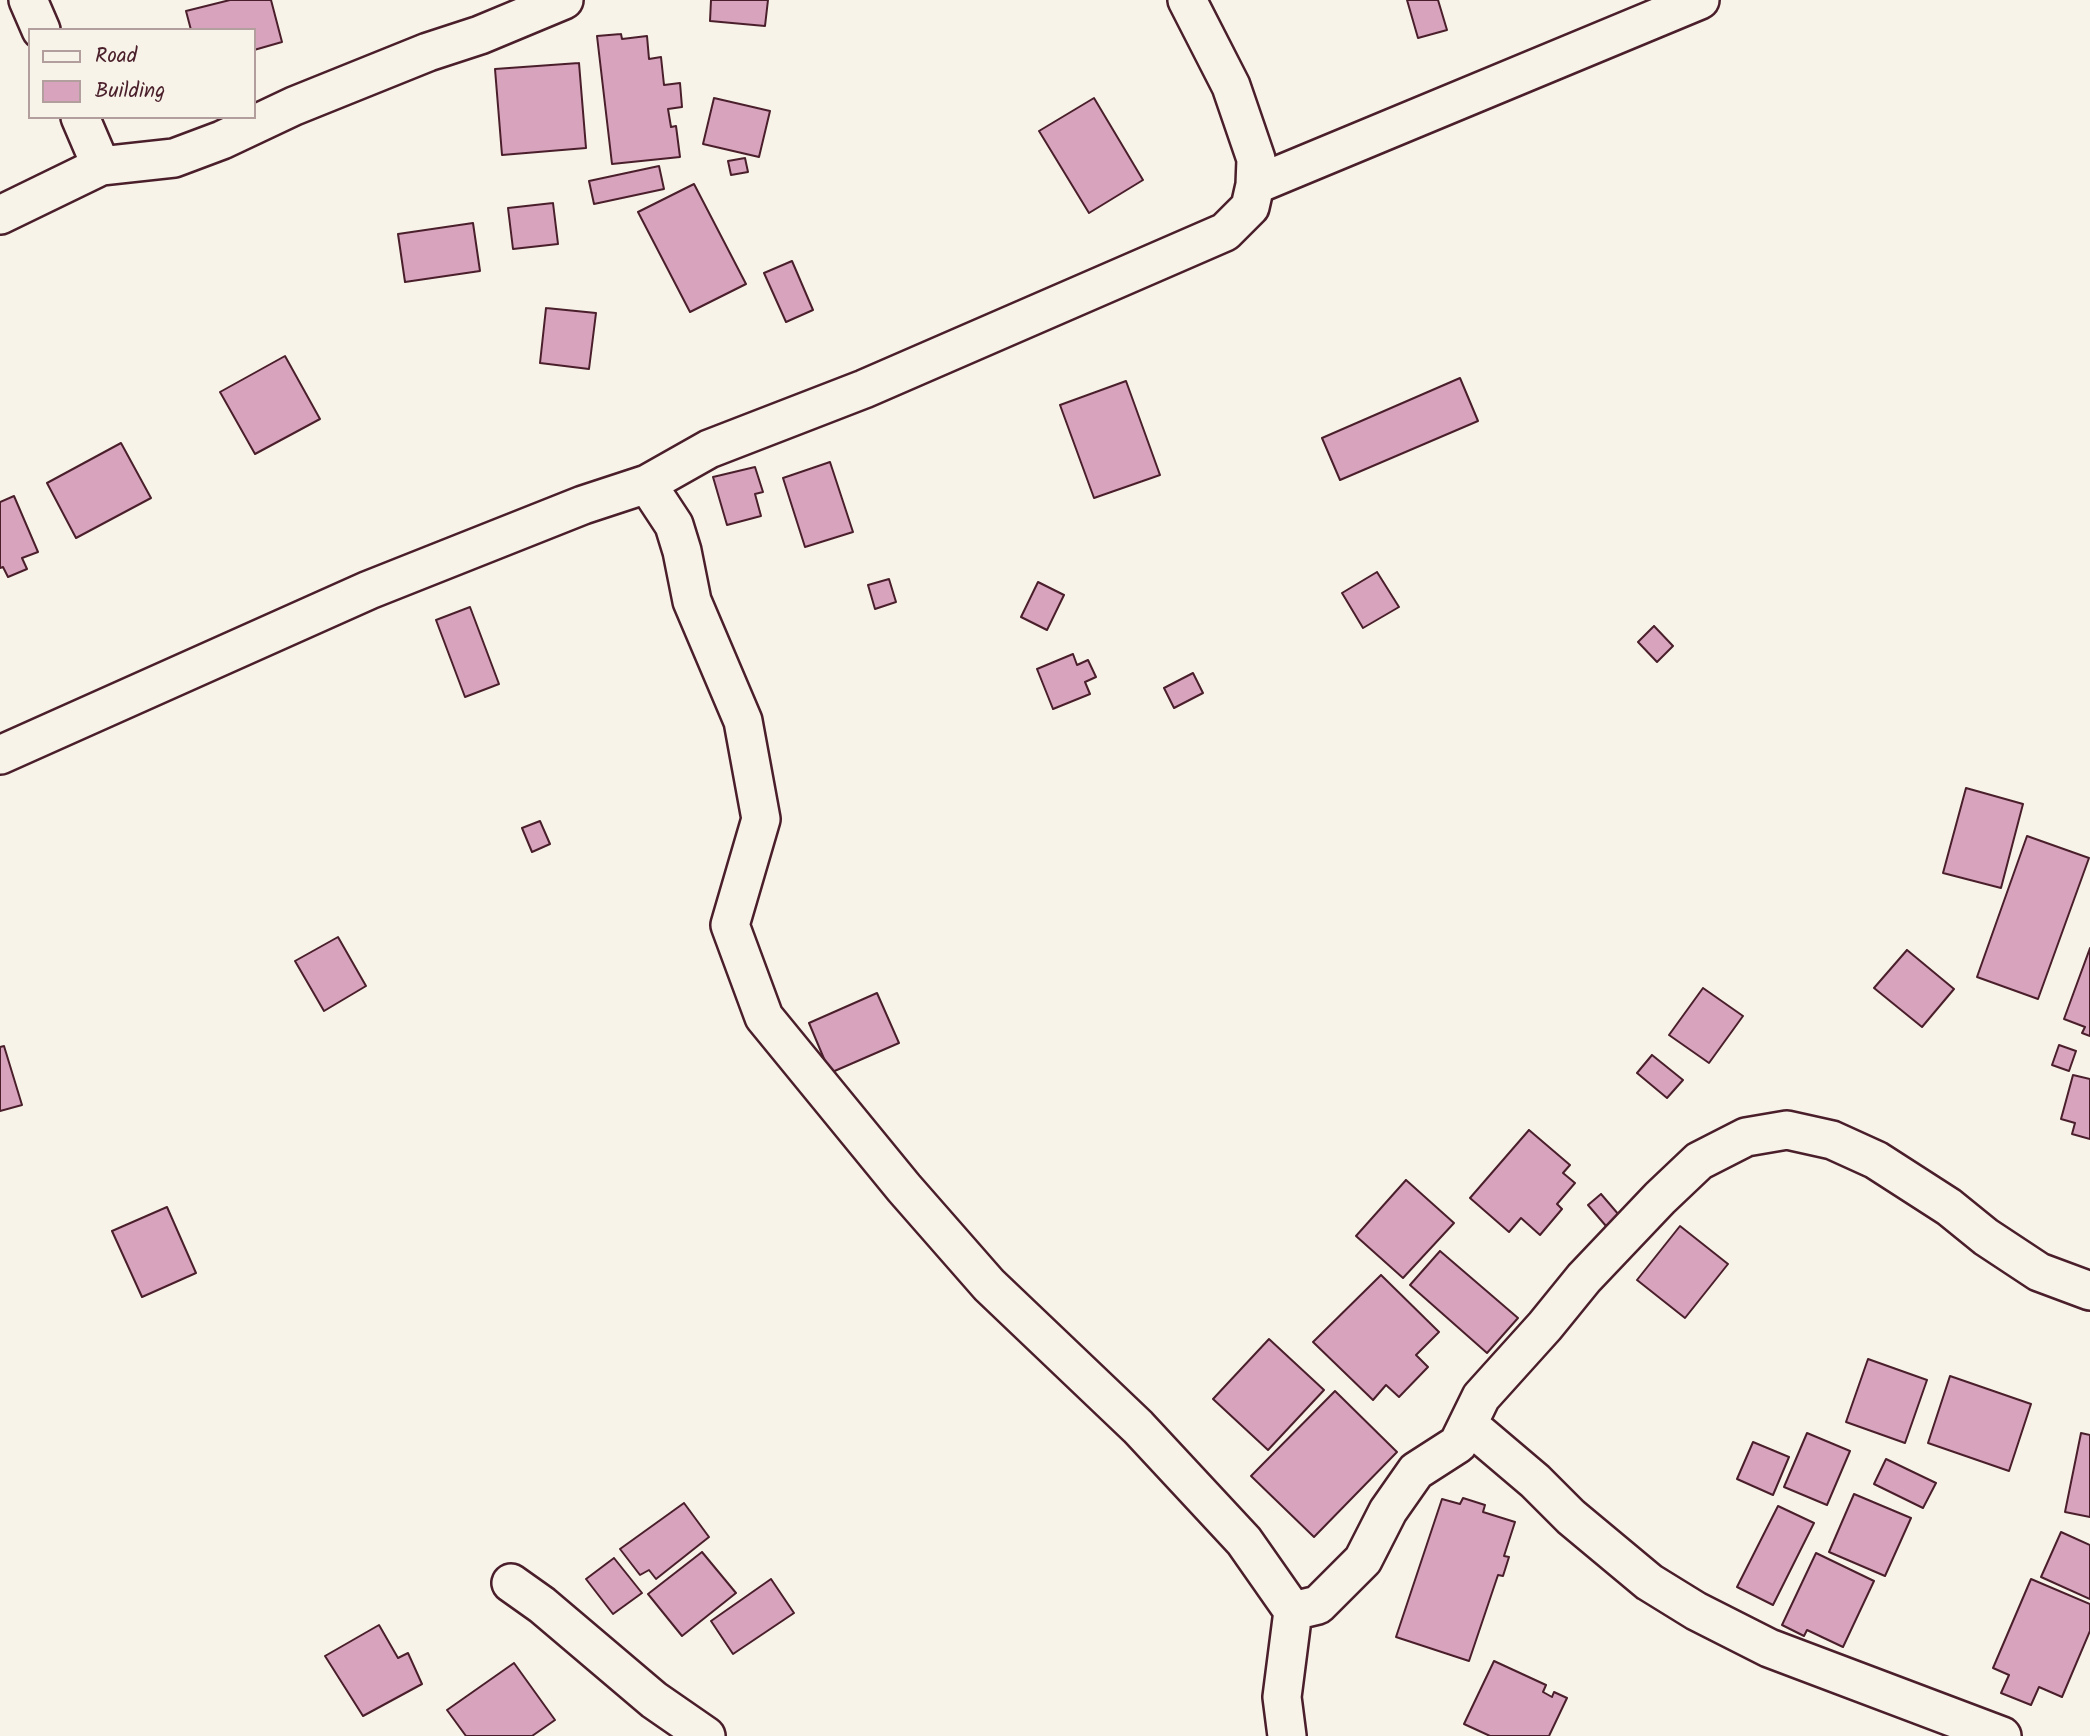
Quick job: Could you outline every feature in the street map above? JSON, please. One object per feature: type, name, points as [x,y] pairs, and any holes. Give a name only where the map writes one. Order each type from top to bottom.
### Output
[{"type":"street","points":[[28,0],[40,28]]},
{"type":"street","points":[[0,215],[101,166],[174,158],[222,140],[294,106],[564,0]]},
{"type":"street","points":[[0,755],[369,590],[583,505],[647,484],[709,449],[864,389],[1225,232],[1250,206],[1255,185],[1256,159],[1231,86],[1187,0]]},
{"type":"street","points":[[1255,185],[1700,0]]},
{"type":"street","points":[[81,119],[101,166]]},
{"type":"street","points":[[647,484],[674,525],[692,601],[743,721],[761,819],[730,925],[764,1017],[904,1188],[989,1285],[1138,1427],[1244,1541],[1293,1611],[1282,1697],[1287,1736]]},
{"type":"street","points":[[1293,1611],[1318,1605],[1363,1560],[1388,1511],[1416,1471],[1458,1444],[1481,1397],[1584,1278],[1660,1198],[1699,1161],[1746,1138],[1787,1130],[1832,1140],[1886,1167],[1949,1207],[1986,1237],[2039,1272],[2090,1291]]},
{"type":"street","points":[[1469,1425],[1649,1583],[1696,1611],[1769,1648],[2002,1736]]},
{"type":"street","points":[[511,1583],[542,1605],[654,1700],[706,1736]]},
{"type":"building","points":[[230,0],[271,0],[282,42],[256,49],[256,28],[190,28],[186,11]]},
{"type":"building","points":[[711,0],[768,0],[765,26],[710,21]]},
{"type":"building","points":[[1407,0],[1438,0],[1447,30],[1418,38]]},
{"type":"building","points":[[621,34],[622,39],[647,36],[649,59],[661,57],[664,85],[680,83],[682,107],[668,109],[671,127],[676,126],[680,157],[612,164],[597,36]]},
{"type":"building","points":[[579,63],[586,148],[502,155],[495,69]]},
{"type":"building","points":[[714,98],[770,111],[759,157],[703,144]]},
{"type":"building","points":[[1094,98],[1143,180],[1089,213],[1039,131]]},
{"type":"building","points":[[745,158],[748,172],[731,175],[728,161]]},
{"type":"building","points":[[659,166],[664,189],[594,204],[589,181]]},
{"type":"building","points":[[694,184],[746,284],[690,312],[638,212]]},
{"type":"building","points":[[553,203],[558,244],[513,249],[508,208]]},
{"type":"building","points":[[473,223],[480,271],[405,282],[398,234]]},
{"type":"building","points":[[792,261],[813,310],[786,322],[764,273]]},
{"type":"building","points":[[546,308],[596,313],[589,369],[540,363]]},
{"type":"building","points":[[285,356],[320,419],[255,454],[220,392]]},
{"type":"building","points":[[1460,378],[1478,421],[1340,480],[1322,438]]},
{"type":"building","points":[[1126,381],[1160,475],[1094,498],[1060,405]]},
{"type":"building","points":[[121,443],[151,498],[76,538],[47,483]]},
{"type":"building","points":[[830,462],[853,532],[805,547],[783,478]]},
{"type":"building","points":[[755,467],[763,492],[755,494],[761,516],[727,525],[713,477]]},
{"type":"building","points":[[14,496],[38,552],[22,558],[27,569],[8,577],[3,567],[0,568],[0,502]]},
{"type":"building","points":[[1377,572],[1399,607],[1363,628],[1342,593]]},
{"type":"building","points":[[889,579],[896,602],[875,609],[868,585]]},
{"type":"building","points":[[1038,582],[1064,595],[1047,630],[1021,617]]},
{"type":"building","points":[[470,607],[499,684],[465,697],[436,620]]},
{"type":"building","points":[[1654,626],[1673,646],[1657,662],[1638,642]]},
{"type":"building","points":[[1073,654],[1077,665],[1088,660],[1096,677],[1085,682],[1090,694],[1053,709],[1037,669]]},
{"type":"building","points":[[1193,673],[1203,693],[1174,708],[1164,688]]},
{"type":"building","points":[[1966,788],[2023,804],[2001,888],[1943,873]]},
{"type":"building","points":[[540,821],[550,844],[532,852],[522,828]]},
{"type":"building","points":[[2027,836],[2089,858],[2038,999],[1977,977]]},
{"type":"building","points":[[338,937],[366,986],[324,1011],[295,961]]},
{"type":"building","points":[[2090,948],[2090,1036],[2082,1033],[2085,1027],[2064,1019]]},
{"type":"building","points":[[1907,950],[1954,989],[1922,1027],[1874,988]]},
{"type":"building","points":[[1703,988],[1743,1016],[1709,1063],[1669,1035]]},
{"type":"building","points":[[877,993],[899,1043],[830,1073],[809,1023]]},
{"type":"building","points":[[2059,1045],[2076,1051],[2069,1071],[2052,1065]]},
{"type":"building","points":[[4,1046],[22,1105],[0,1111],[0,1047]]},
{"type":"building","points":[[1652,1055],[1683,1080],[1667,1098],[1637,1073]]},
{"type":"building","points":[[2073,1075],[2090,1079],[2090,1139],[2072,1134],[2075,1123],[2061,1119]]},
{"type":"building","points":[[1529,1130],[1570,1165],[1563,1173],[1575,1183],[1557,1204],[1562,1209],[1540,1235],[1521,1218],[1509,1232],[1470,1198]]},
{"type":"building","points":[[1406,1180],[1454,1223],[1403,1278],[1356,1236]]},
{"type":"building","points":[[1601,1194],[1619,1215],[1606,1226],[1588,1205]]},
{"type":"building","points":[[167,1207],[196,1273],[142,1297],[112,1231]]},
{"type":"building","points":[[1680,1226],[1728,1264],[1685,1318],[1637,1280]]},
{"type":"building","points":[[1440,1251],[1518,1318],[1487,1353],[1410,1285]]},
{"type":"building","points":[[1381,1275],[1439,1332],[1416,1355],[1428,1367],[1399,1397],[1386,1385],[1373,1400],[1313,1342]]},
{"type":"building","points":[[1269,1339],[1324,1390],[1268,1450],[1213,1399]]},
{"type":"building","points":[[1868,1359],[1927,1380],[1905,1443],[1846,1422]]},
{"type":"building","points":[[1950,1376],[2031,1404],[2009,1471],[1928,1443]]},
{"type":"building","points":[[1335,1391],[1397,1452],[1314,1537],[1251,1476]]},
{"type":"building","points":[[1807,1433],[1850,1451],[1827,1505],[1784,1487]]},
{"type":"building","points":[[2081,1433],[2090,1435],[2090,1517],[2065,1512]]},
{"type":"building","points":[[1753,1442],[1789,1457],[1773,1495],[1737,1479]]},
{"type":"building","points":[[1886,1459],[1936,1483],[1923,1508],[1874,1484]]},
{"type":"building","points":[[1854,1494],[1911,1518],[1885,1576],[1829,1552]]},
{"type":"building","points":[[1463,1498],[1485,1505],[1483,1512],[1515,1522],[1504,1556],[1509,1557],[1503,1576],[1498,1575],[1469,1661],[1396,1637],[1442,1499],[1460,1504]]},
{"type":"building","points":[[684,1503],[709,1537],[656,1579],[649,1570],[640,1575],[620,1549]]},
{"type":"building","points":[[1778,1506],[1814,1523],[1773,1605],[1737,1587]]},
{"type":"building","points":[[2061,1532],[2090,1545],[2090,1599],[2041,1577]]},
{"type":"building","points":[[702,1552],[736,1593],[682,1636],[648,1594]]},
{"type":"building","points":[[1816,1553],[1874,1581],[1843,1647],[1807,1630],[1804,1636],[1782,1625]]},
{"type":"building","points":[[614,1558],[642,1593],[613,1614],[586,1579]]},
{"type":"building","points":[[771,1579],[794,1613],[733,1654],[711,1621]]},
{"type":"building","points":[[2031,1579],[2090,1604],[2090,1631],[2062,1697],[2039,1687],[2031,1705],[2001,1693],[2009,1675],[1993,1668]]},
{"type":"building","points":[[379,1625],[398,1658],[408,1653],[422,1684],[363,1716],[325,1656]]},
{"type":"building","points":[[1494,1661],[1546,1685],[1543,1692],[1552,1697],[1554,1692],[1567,1698],[1549,1736],[1490,1736],[1464,1724]]},
{"type":"building","points":[[514,1663],[555,1720],[532,1736],[466,1736],[447,1710]]}]
